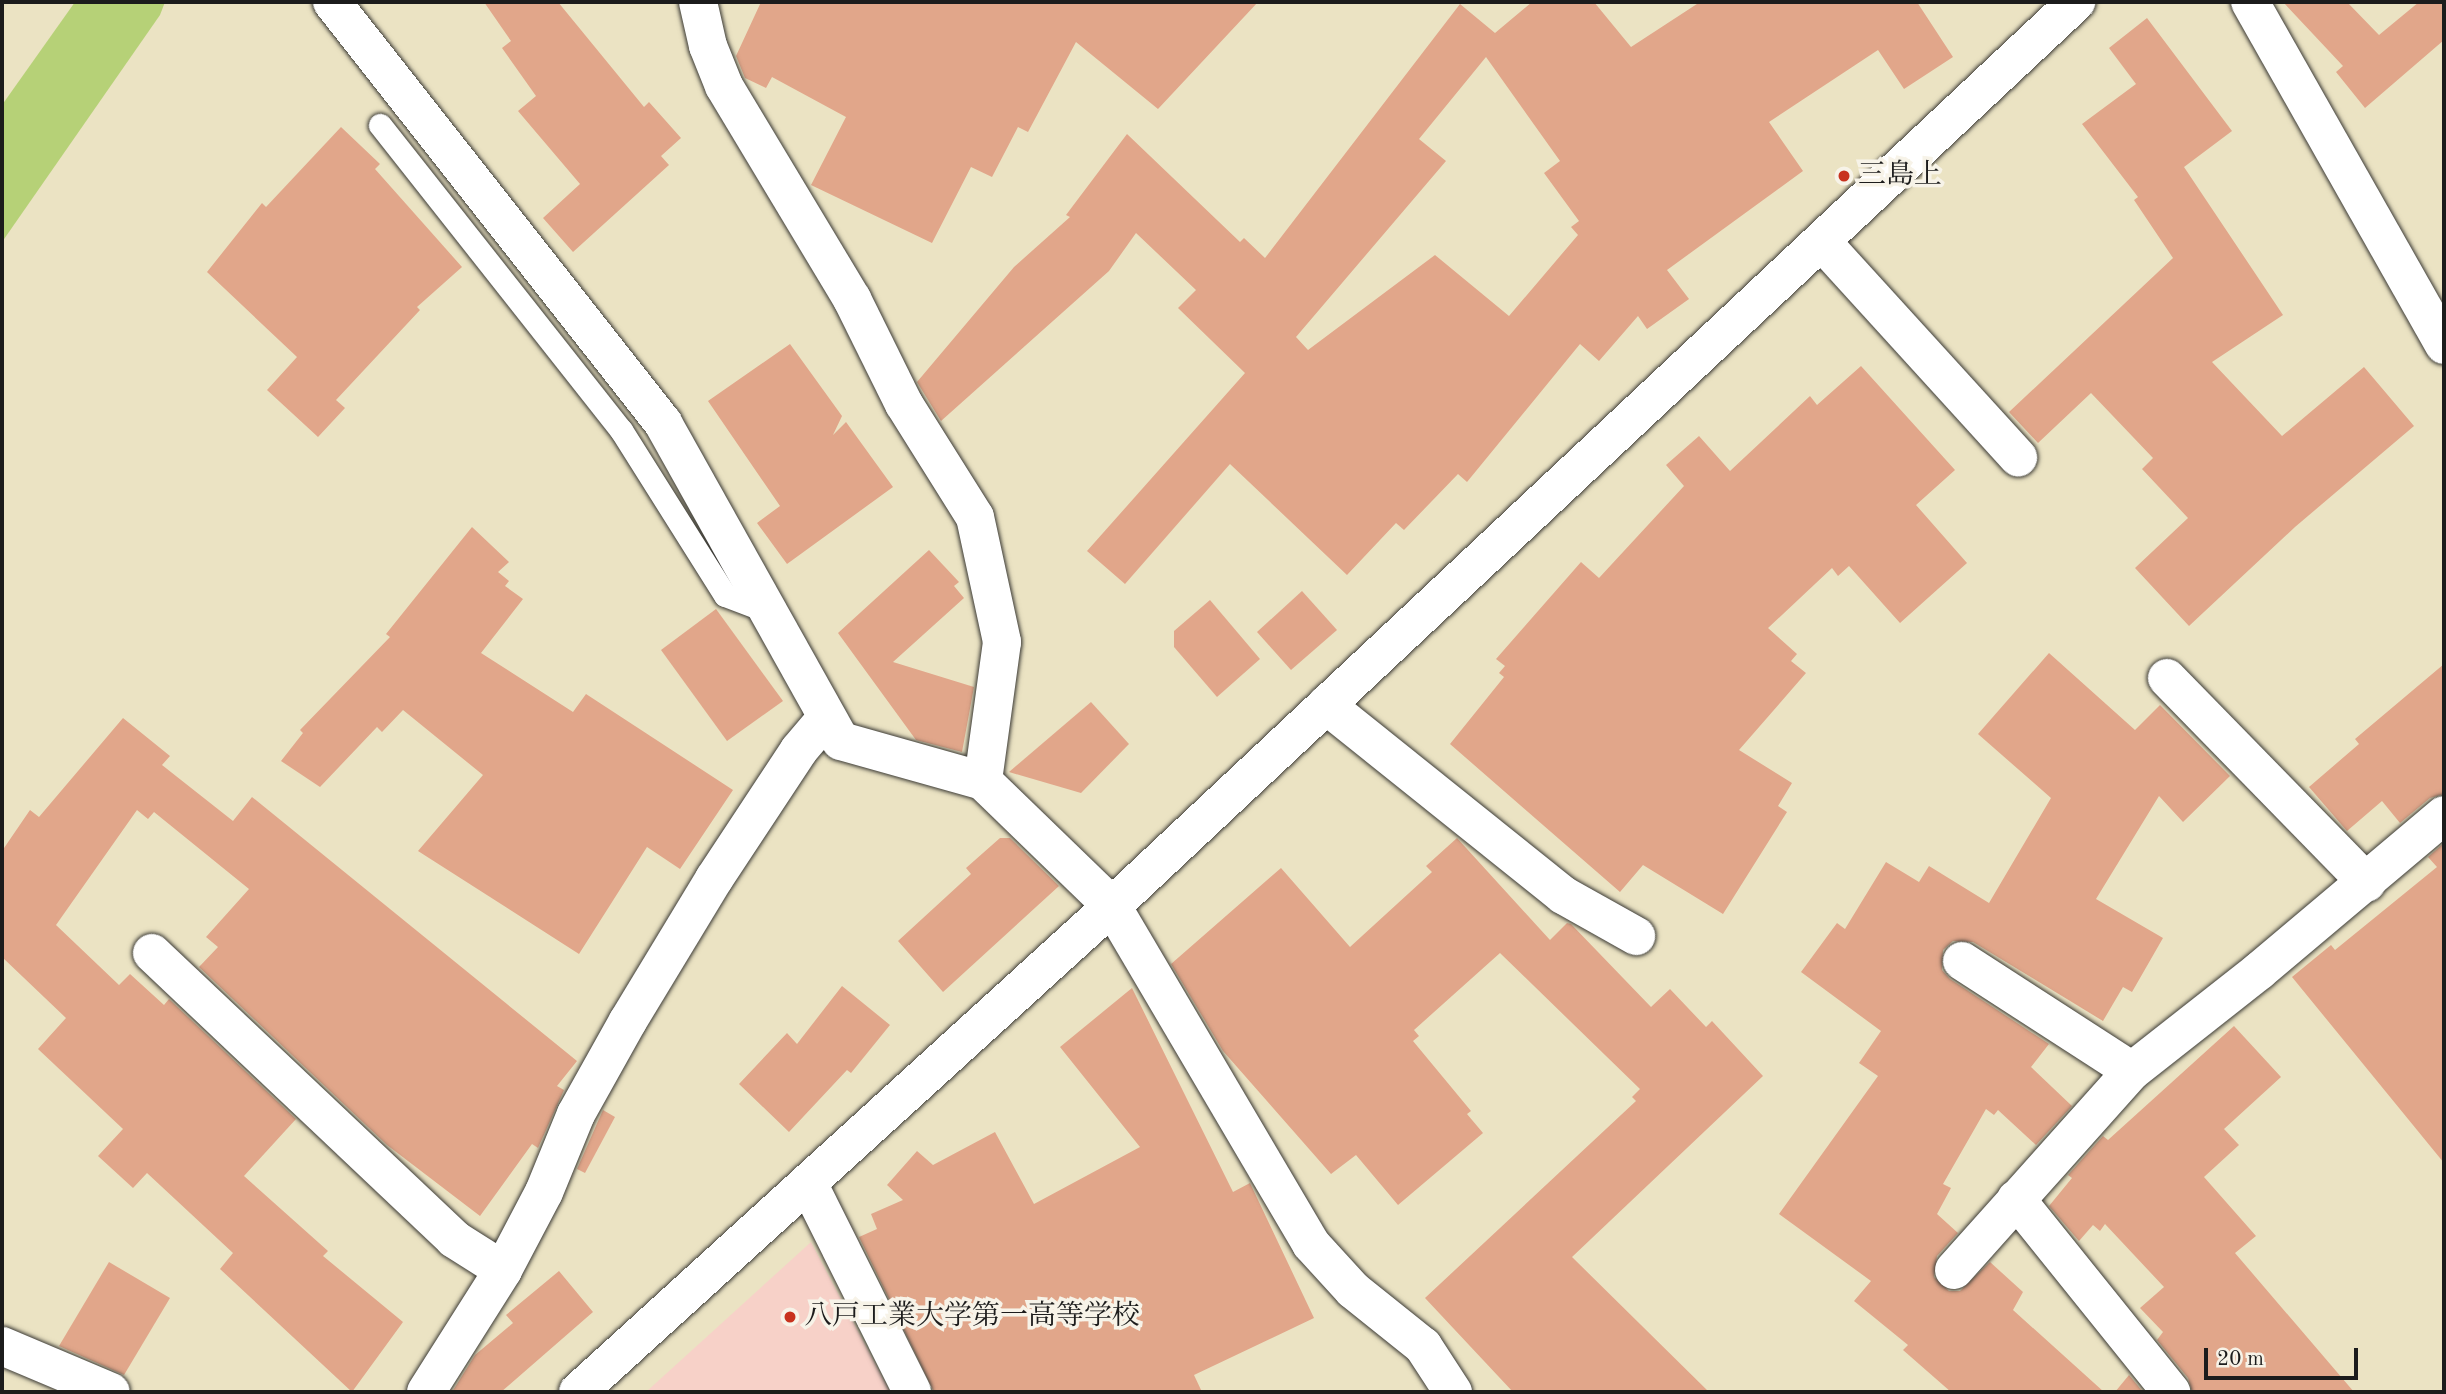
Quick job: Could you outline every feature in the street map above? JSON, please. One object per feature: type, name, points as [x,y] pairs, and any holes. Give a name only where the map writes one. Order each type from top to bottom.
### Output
[{"type":"street","points":[[332,2],[663,423],[841,741],[984,781],[1112,906],[1311,1244],[1353,1290],[1423,1346],[1453,1392]]},
{"type":"street","points":[[698,2],[708,46],[724,86],[852,299],[904,404],[975,517],[1002,642],[984,781]]},
{"type":"street","points":[[578,1392],[1112,906],[1823,243],[2076,2]]},
{"type":"street","points":[[2250,2],[2444,345]]},
{"type":"street","points":[[1823,243],[2018,457]]},
{"type":"street","points":[[2167,678],[2367,883]]},
{"type":"street","points":[[1326,705],[1563,895],[1636,936]]},
{"type":"street","points":[[426,1392],[503,1270],[544,1192],[576,1114],[628,1021],[714,878],[799,750],[827,717]]},
{"type":"street","points":[[1954,1270],[2132,1070],[2367,883],[2444,815]]},
{"type":"street","points":[[152,953],[454,1239],[503,1270]]},
{"type":"street","points":[[1962,961],[2132,1070]]},
{"type":"street","points":[[808,1183],[912,1392]]},
{"type":"street","points":[[2016,1199],[2171,1392]]},
{"type":"street","points":[[2,1346],[111,1392]]},
{"type":"lane","points":[[380,125],[621,430],[725,595],[767,611]]},
{"type":"shaded area","name":"八戸工業大学第一高等学校","points":[[811,1242],[890,1392],[646,1392]]},
{"type":"green space","points":[[75,2],[165,2],[160,15],[2,242],[2,105]]},
{"type":"building","points":[[484,2],[558,2],[644,107],[649,102],[681,138],[661,156],[669,165],[573,252],[543,218],[580,184],[518,111],[536,96],[502,48],[511,41]]},
{"type":"building","points":[[761,2],[1258,2],[1158,109],[1076,42],[1028,132],[1018,127],[992,177],[971,167],[932,243],[811,185],[846,117],[772,77],[766,88],[745,78],[736,56]]},
{"type":"building","points":[[1532,2],[1594,2],[1631,47],[1700,2],[1917,2],[1953,57],[1904,89],[1878,50],[1769,122],[1803,171],[1667,270],[1689,299],[1647,329],[1638,316],[1599,361],[1580,344],[1467,482],[1458,474],[1404,530],[1396,523],[1347,575],[1230,464],[1125,584],[1087,551],[1245,373],[1178,308],[1196,290],[1136,233],[1109,271],[941,421],[917,382],[1014,267],[1070,217],[1066,215],[1127,134],[1240,242],[1244,238],[1265,258],[1460,4],[1495,33]],"holes":[[[1486,57],[1560,161],[1544,173],[1579,221],[1571,227],[1578,235],[1509,316],[1435,255],[1308,350],[1296,337],[1446,161],[1419,139]]]},
{"type":"building","points":[[2283,2],[2347,2],[2379,35],[2419,2],[2444,2],[2444,40],[2365,108],[2336,72],[2343,66]]},
{"type":"building","points":[[2147,18],[2232,131],[2184,167],[2283,315],[2212,362],[2282,436],[2364,367],[2414,426],[2295,527],[2189,626],[2135,568],[2188,518],[2142,469],[2153,458],[2091,393],[2038,443],[2009,412],[2173,258],[2134,200],[2138,197],[2082,124],[2136,84],[2109,48]]},
{"type":"building","points":[[341,127],[380,164],[375,169],[462,267],[417,307],[420,310],[336,400],[345,408],[318,437],[267,390],[297,357],[207,272],[262,203],[266,207]]},
{"type":"building","points":[[790,344],[842,416],[833,435],[846,422],[893,487],[787,564],[757,523],[780,506],[708,401]]},
{"type":"building","points":[[1861,366],[1955,470],[1916,505],[1967,563],[1900,623],[1849,566],[1838,576],[1832,568],[1768,628],[1797,654],[1791,661],[1806,673],[1739,750],[1792,783],[1778,806],[1787,812],[1723,914],[1643,865],[1620,892],[1450,744],[1504,677],[1499,673],[1505,666],[1496,659],[1581,562],[1599,578],[1684,486],[1666,465],[1699,436],[1730,471],[1810,396],[1817,405]]},
{"type":"building","points":[[472,527],[509,562],[498,572],[509,581],[505,586],[523,599],[481,653],[573,712],[586,694],[733,790],[680,869],[647,847],[579,954],[418,851],[483,775],[403,710],[382,732],[377,727],[320,787],[281,761],[303,733],[300,730],[390,637],[386,634]]},
{"type":"building","points":[[929,550],[959,582],[954,586],[964,598],[893,662],[974,687],[962,752],[916,740],[838,633]]},
{"type":"building","points":[[1302,591],[1337,630],[1291,670],[1257,632]]},
{"type":"building","points":[[1210,600],[1260,659],[1217,697],[1174,647],[1174,631]]},
{"type":"building","points":[[716,609],[783,701],[727,741],[661,650]]},
{"type":"building","points":[[2049,653],[2135,730],[2160,705],[2230,776],[2183,822],[2159,796],[2096,899],[2163,938],[2132,992],[2123,987],[2103,1021],[1973,942],[1953,941],[1943,950],[1942,970],[1950,979],[2049,1044],[2031,1067],[2072,1106],[2036,1145],[1998,1110],[1994,1115],[1986,1109],[1943,1184],[1951,1188],[1937,1214],[1958,1233],[1937,1256],[1934,1277],[1949,1291],[1960,1291],[1990,1262],[2023,1292],[2013,1310],[2104,1392],[1951,1392],[1903,1350],[1908,1345],[1854,1301],[1871,1281],[1779,1214],[1878,1076],[1859,1063],[1881,1031],[1801,972],[1837,923],[1845,929],[1886,862],[1919,882],[1929,866],[1989,903],[2051,798],[1978,734]]},
{"type":"building","points":[[2444,664],[2444,794],[2430,798],[2400,823],[2382,801],[2347,831],[2309,787],[2359,744],[2355,739]]},
{"type":"building","points":[[1091,702],[1129,744],[1081,793],[1009,772]]},
{"type":"building","points":[[123,718],[170,756],[162,765],[233,821],[252,797],[577,1061],[557,1086],[564,1090],[538,1148],[532,1144],[480,1216],[387,1145],[199,967],[218,947],[206,937],[249,889],[154,812],[148,819],[137,810],[56,925],[119,985],[130,974],[164,1005],[169,999],[296,1119],[244,1176],[328,1251],[323,1256],[403,1322],[352,1392],[220,1269],[233,1253],[147,1173],[133,1188],[98,1156],[123,1129],[38,1049],[66,1018],[2,957],[2,851],[30,810],[39,817]]},
{"type":"building","points":[[1000,838],[1010,838],[1059,886],[943,992],[898,941],[971,874],[966,868]]},
{"type":"building","points":[[1457,838],[1550,940],[1567,923],[1571,924],[1651,1007],[1670,989],[1706,1027],[1712,1021],[1763,1076],[1572,1257],[1709,1392],[1513,1392],[1425,1298],[1636,1101],[1632,1097],[1640,1089],[1500,953],[1414,1030],[1419,1036],[1413,1041],[1471,1111],[1467,1114],[1483,1133],[1398,1205],[1356,1155],[1331,1174],[1223,1051],[1171,964],[1281,868],[1350,947],[1432,872],[1426,866]]},
{"type":"building","points":[[2444,843],[2444,1163],[2292,977],[2331,945],[2335,950],[2437,867],[2428,857]]},
{"type":"building","points":[[842,986],[890,1025],[851,1073],[847,1070],[789,1132],[739,1084],[787,1033],[797,1044]]},
{"type":"building","points":[[1132,988],[1233,1192],[1250,1183],[1314,1318],[1194,1375],[1202,1392],[934,1392],[859,1237],[877,1229],[871,1214],[903,1200],[887,1185],[917,1151],[933,1165],[995,1132],[1034,1204],[1140,1147],[1060,1047]]},
{"type":"building","points":[[2234,1026],[2281,1077],[2224,1129],[2239,1145],[2204,1177],[2256,1236],[2235,1253],[2354,1392],[2192,1392],[2188,1378],[2157,1340],[2163,1332],[2140,1308],[2164,1287],[2105,1224],[2100,1231],[2093,1225],[2079,1241],[2049,1206],[2072,1178],[2068,1175],[2103,1136],[2108,1140]]},
{"type":"building","points":[[603,1110],[615,1117],[585,1173],[577,1169]]},
{"type":"building","points":[[109,1262],[170,1298],[124,1375],[59,1346]]},
{"type":"building","points":[[559,1271],[593,1312],[501,1392],[452,1392],[475,1355],[513,1323],[506,1315]]},
{"type":"building","points":[[2129,1375],[2143,1392],[2115,1392]]},
{"type":"place","name":"三島上","points":[[1844,176]]},
{"type":"place","name":"八戸工業大学第一高等学校","points":[[790,1317]]}]
